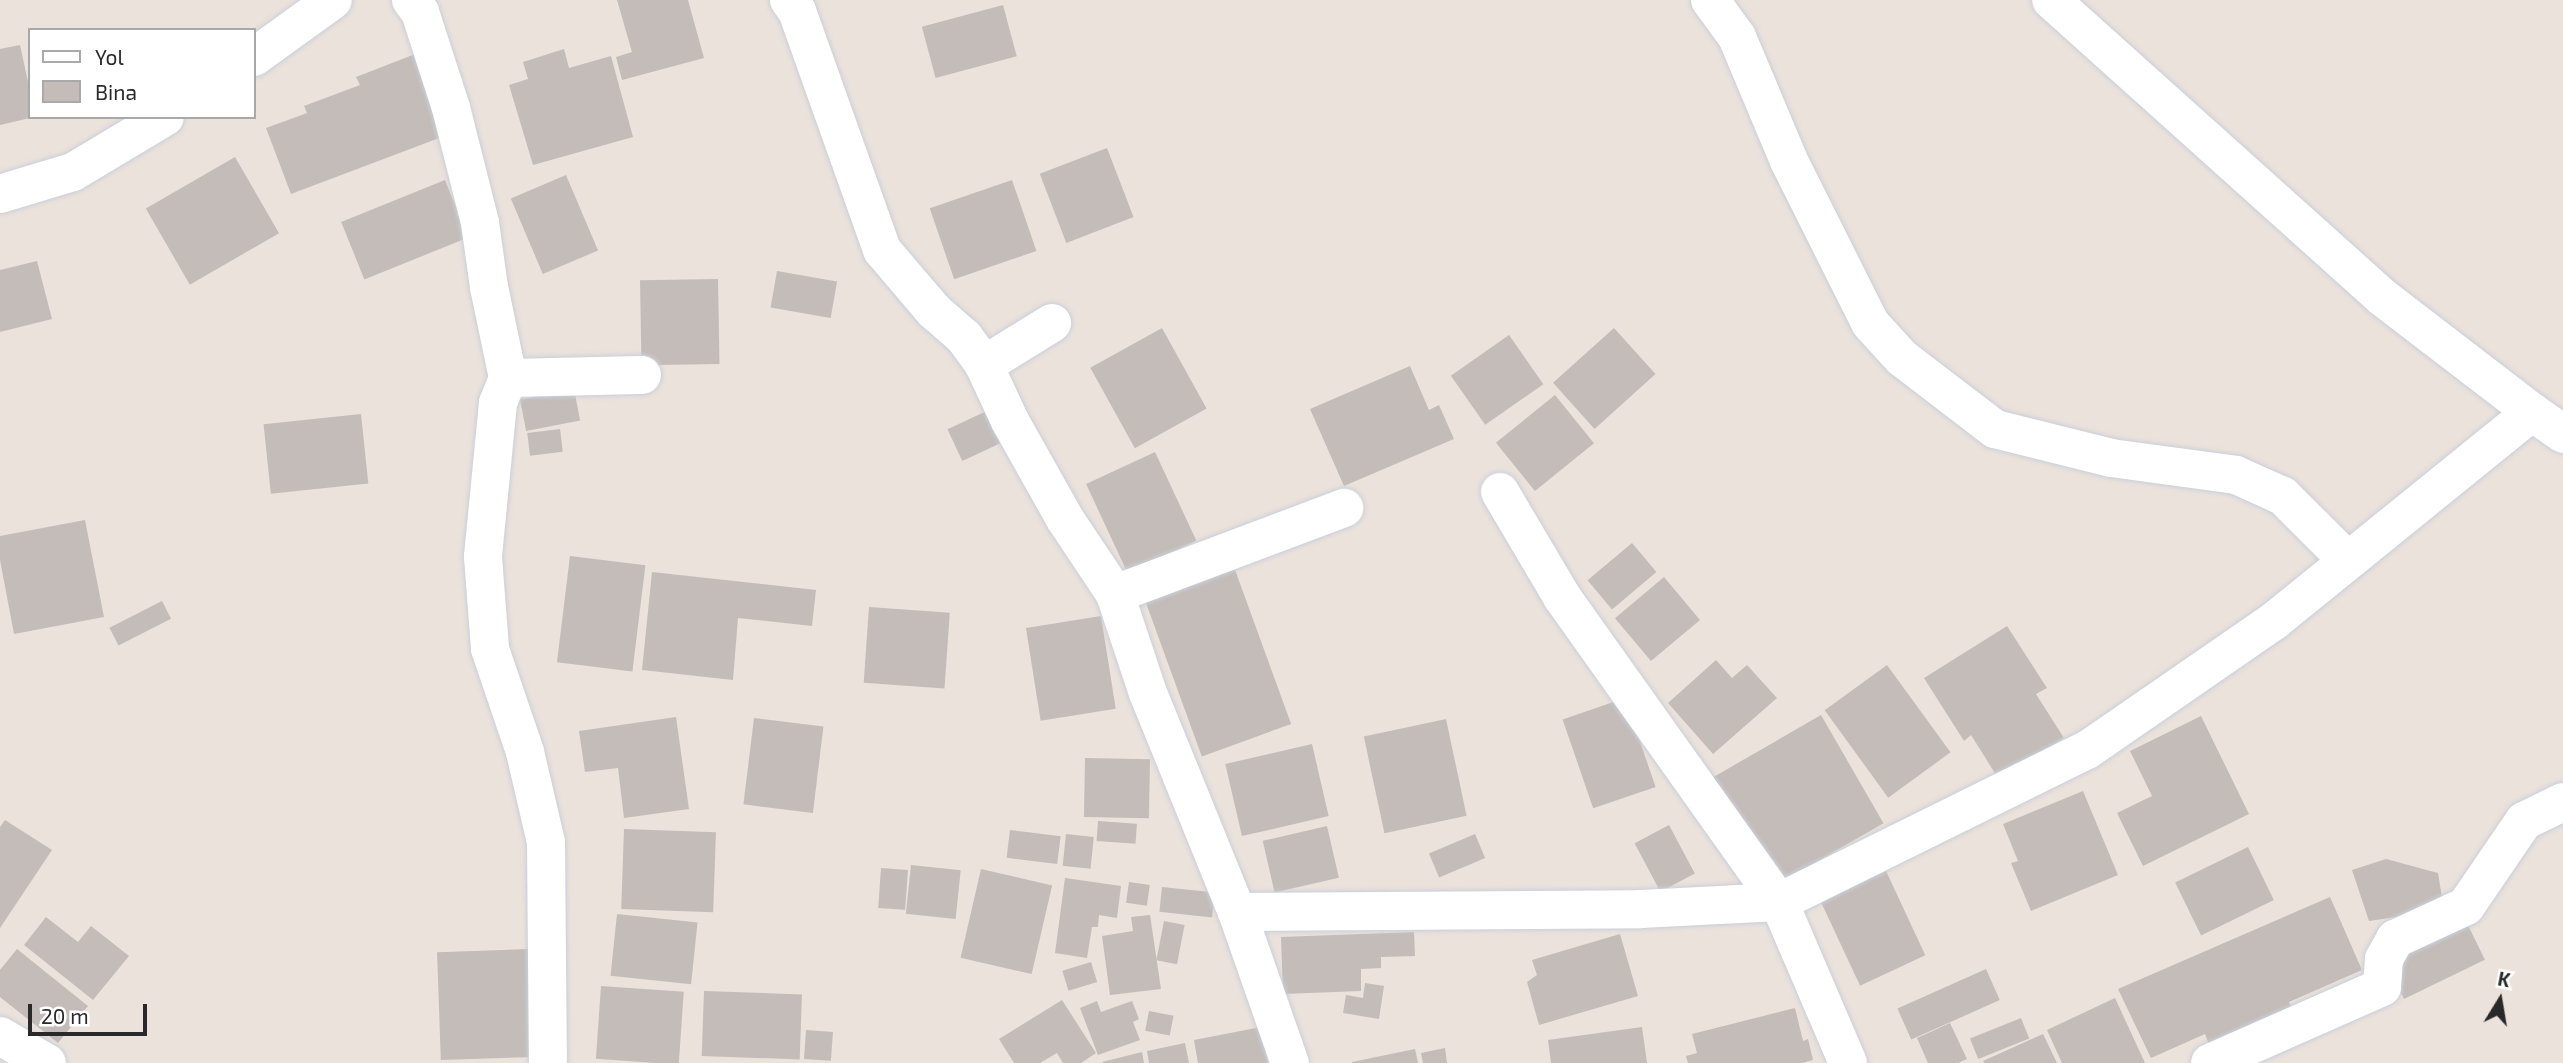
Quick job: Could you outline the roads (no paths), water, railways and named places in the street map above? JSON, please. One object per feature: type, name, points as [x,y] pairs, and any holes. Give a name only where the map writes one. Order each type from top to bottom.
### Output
[{"type":"street","points":[[256,56],[333,0]]},
{"type":"street","points":[[411,0],[420,12],[451,108],[474,197],[508,378],[498,403],[483,557],[490,649],[525,752],[545,842],[548,1063]]},
{"type":"street","points":[[789,0],[797,11],[883,250],[934,311],[964,337],[984,365],[1010,421],[1065,519],[1115,594],[1148,693],[1237,912],[1290,1063]]},
{"type":"street","points":[[1710,0],[1737,37],[1789,161],[1870,323],[1902,358],[1994,429],[2112,458],[2236,475],[2283,496],[2347,559]]},
{"type":"street","points":[[2051,0],[2381,296],[2563,434]]},
{"type":"street","points":[[0,194],[73,172],[162,119]]},
{"type":"street","points":[[984,365],[1052,323]]},
{"type":"street","points":[[508,378],[642,376]]},
{"type":"street","points":[[1237,912],[1641,909],[1779,902],[2087,750],[2274,621],[2347,559],[2532,412]]},
{"type":"street","points":[[1500,492],[1562,597],[1779,902],[1848,1063]]},
{"type":"street","points":[[1115,594],[1344,508]]},
{"type":"street","points":[[2210,1063],[2382,987],[2384,959],[2395,939],[2466,906],[2524,821],[2563,802]]},
{"type":"street","points":[[0,1036],[47,1063]]}]
